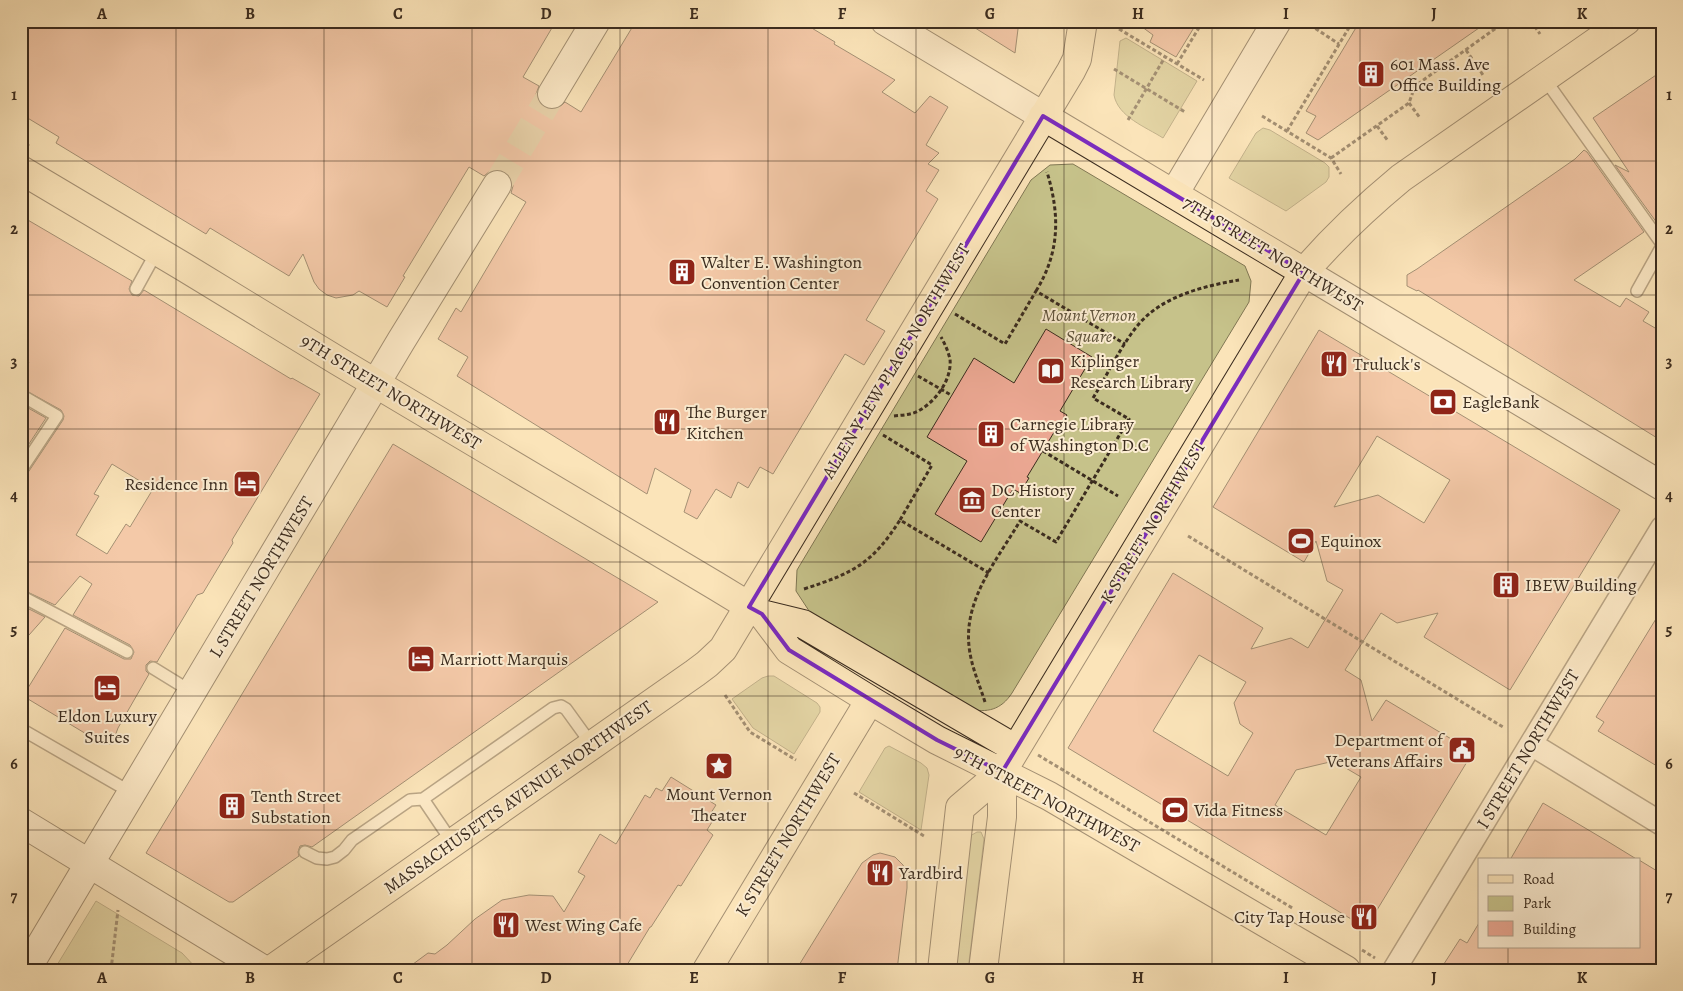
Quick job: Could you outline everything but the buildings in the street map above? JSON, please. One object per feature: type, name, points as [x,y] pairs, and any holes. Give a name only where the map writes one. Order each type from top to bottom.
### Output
[{"type":"main road","name":"ALLEN Y LEW PLACE NORTHWEST","points":[[755,610],[1078,59],[1084,21]]},
{"type":"main road","points":[[1304,272],[1333,238],[1377,197],[1409,172],[1626,21]]},
{"type":"main road","name":"7TH STREET NORTHWEST","points":[[1043,116],[1304,272]]},
{"type":"main road","name":"9TH STREET NORTHWEST","points":[[21,170],[755,610],[803,624],[1016,749]]},
{"type":"main road","name":"K STREET NORTHWEST","points":[[1002,772],[1304,272]]},
{"type":"main road","name":"9TH STREET NORTHWEST","points":[[755,610],[789,650],[937,740],[1049,796],[1109,831],[1352,959]]},
{"type":"main road","name":"MASSACHUSETTS AVENUE NORTHWEST","points":[[271,970],[712,660],[755,610]]},
{"type":"main road","name":"K STREET NORTHWEST","points":[[707,970],[870,700]]},
{"type":"main road","points":[[942,970],[960,808],[1002,772]]},
{"type":"main road","points":[[983,970],[1002,817],[1002,772]]},
{"type":"street","points":[[552,94],[596,21]]},
{"type":"street","name":"7TH STREET NORTHWEST","points":[[884,21],[1043,116]]},
{"type":"street","points":[[1174,194],[1277,21]]},
{"type":"street","name":"L STREET NORTHWEST","points":[[26,970],[376,383],[498,185]]},
{"type":"street","name":"7TH STREET NORTHWEST","points":[[1304,272],[1662,486]]},
{"type":"street","name":"I STREET NORTHWEST","points":[[1394,970],[1662,528]]},
{"type":"street","points":[[1531,744],[1662,824]]},
{"type":"street","points":[[21,822],[264,970]]},
{"type":"lane","points":[[1544,78],[1662,245],[1637,291]]},
{"type":"lane","points":[[136,289],[157,250]]},
{"type":"lane","points":[[21,395],[57,416],[21,470]]},
{"type":"lane","points":[[21,596],[127,652]]},
{"type":"lane","points":[[153,668],[192,692]]},
{"type":"lane","points":[[305,852],[317,858],[336,857],[352,840],[410,800],[423,799],[553,708],[561,706],[566,709],[592,745]]},
{"type":"lane","points":[[21,729],[132,793]]},
{"type":"lane","points":[[423,799],[452,842]]},
{"type":"path","points":[[1177,64],[1203,21]]},
{"type":"path","points":[[1287,131],[1353,21]]},
{"type":"path","points":[[1331,158],[1409,102],[1415,86],[1506,21]]},
{"type":"path","points":[[1530,21],[1540,34]]},
{"type":"path","points":[[1310,25],[1339,44]]},
{"type":"path","points":[[1119,29],[1204,80]]},
{"type":"path","points":[[1466,50],[1483,74]]},
{"type":"path","points":[[1128,120],[1165,57]]},
{"type":"path","points":[[1114,70],[1185,112]]},
{"type":"path","points":[[1409,102],[1420,118]]},
{"type":"path","points":[[1262,116],[1331,158],[1341,174]]},
{"type":"path","points":[[1377,126],[1388,141]]},
{"type":"path","points":[[955,314],[1005,344],[1036,291],[1052,258],[1056,235],[1055,209],[1047,172]]},
{"type":"path","points":[[985,702],[972,660],[969,630],[974,601],[1020,521],[1056,542],[1129,419],[1094,398],[1125,344],[1139,324],[1157,308],[1195,290],[1239,280]]},
{"type":"path","points":[[1036,291],[1125,344]]},
{"type":"path","points":[[894,416],[907,415],[920,410],[934,400],[942,390],[950,361],[947,348],[941,337]]},
{"type":"path","points":[[918,376],[951,395]]},
{"type":"path","points":[[804,589],[841,577],[861,565],[878,550],[900,520],[932,465],[882,435]]},
{"type":"path","points":[[1043,451],[1118,496]]},
{"type":"path","points":[[900,520],[989,573]]},
{"type":"path","points":[[1188,536],[1503,727]]},
{"type":"path","points":[[725,695],[750,732],[796,760]]},
{"type":"path","points":[[1061,768],[1300,912]]},
{"type":"path","points":[[854,793],[924,836]]},
{"type":"path","points":[[111,970],[118,910]]},
{"type":"path","points":[[1352,959],[1366,953]]},
{"type":"highlighted area","points":[[1043,116],[1304,272],[1002,772],[937,740],[789,650],[762,614],[749,607]]},
{"type":"green space","points":[[1126,38],[1197,81],[1163,138],[1127,115],[1117,103],[1114,95],[1120,41]]},
{"type":"green space","points":[[1263,128],[1270,130],[1329,167],[1329,177],[1326,182],[1286,211],[1229,178],[1256,133]]},
{"type":"green space","name":"Mount Vernon Square","points":[[1073,164],[1245,266],[1251,281],[1249,302],[1008,699],[993,709],[982,711],[969,709],[815,620],[796,591],[797,570],[1031,180],[1050,165]]},
{"type":"green space","points":[[774,676],[817,703],[820,707],[820,712],[794,754],[753,728],[732,699],[762,678]]},
{"type":"green space","points":[[889,746],[927,768],[929,775],[921,830],[859,792],[885,748]]},
{"type":"green space","points":[[981,832],[984,839],[968,970],[953,970],[970,836]]},
{"type":"green space","points":[[96,901],[182,953],[197,969],[54,970]]},
{"type":"tunnel","points":[[497,185],[552,94]]},
{"type":"place","name":"601 Mass. Ave Office Building","points":[[1371,74]]},
{"type":"place","name":"Walter E. Washington Convention Center","points":[[682,272]]},
{"type":"place","name":"Truluck's","points":[[1334,364]]},
{"type":"place","name":"Kiplinger Research Library","points":[[1051,371]]},
{"type":"place","name":"EagleBank","points":[[1443,402]]},
{"type":"place","name":"The Burger Kitchen","points":[[667,422]]},
{"type":"place","name":"Carnegie Library of Washington D.C","points":[[991,434]]},
{"type":"place","name":"Residence Inn","points":[[247,484]]},
{"type":"place","name":"DC History Center","points":[[972,500]]},
{"type":"place","name":"Equinox","points":[[1301,541]]},
{"type":"place","name":"IBEW Building","points":[[1506,585]]},
{"type":"place","name":"Marriott Marquis","points":[[421,659]]},
{"type":"place","name":"Eldon Luxury Suites","points":[[107,688]]},
{"type":"place","name":"Department of Veterans Affairs","points":[[1462,750]]},
{"type":"place","name":"Mount Vernon Theater","points":[[719,766]]},
{"type":"place","name":"Tenth Street Substation","points":[[232,806]]},
{"type":"place","name":"Vida Fitness","points":[[1175,810]]},
{"type":"place","name":"Yardbird","points":[[880,873]]},
{"type":"place","name":"City Tap House","points":[[1364,917]]},
{"type":"place","name":"West Wing Cafe","points":[[506,925]]}]
